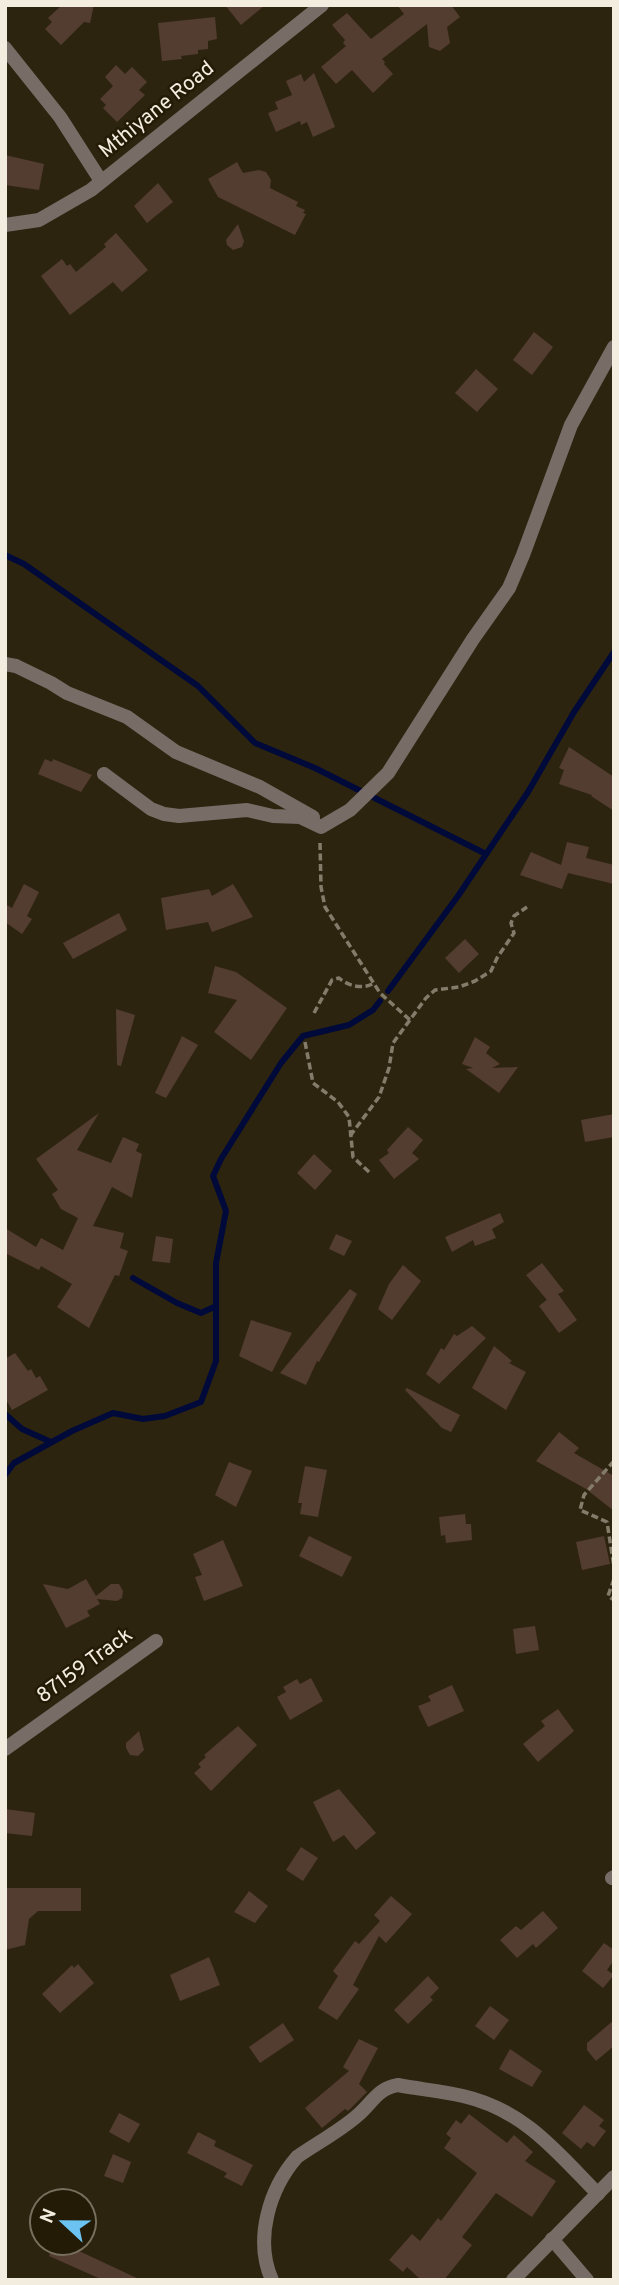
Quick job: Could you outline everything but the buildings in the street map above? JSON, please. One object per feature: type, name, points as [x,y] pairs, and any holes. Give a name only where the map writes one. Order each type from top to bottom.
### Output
[{"type":"street","name":"Mthiyane Road","points":[[5,225],[39,220],[71,203],[322,5]]},
{"type":"street","points":[[5,48],[60,117],[101,181]]},
{"type":"street","points":[[324,826],[350,810],[388,773],[473,639],[509,588],[571,425],[614,347]]},
{"type":"street","points":[[5,664],[16,666],[67,693],[127,717],[176,752],[260,787],[324,826]]},
{"type":"street","points":[[104,774],[151,809],[164,814],[179,816],[247,810],[273,816],[300,817],[324,826]]},
{"type":"street","name":"87159 Track","points":[[5,1749],[156,1641]]},
{"type":"street","points":[[272,2280],[263,2246],[265,2226],[274,2197],[292,2163],[358,2115],[374,2097],[389,2087],[398,2085],[461,2095],[510,2114],[540,2134],[598,2194]]},
{"type":"street","points":[[513,2280],[614,2177]]},
{"type":"street","points":[[552,2239],[587,2280]]},
{"type":"path","points":[[324,826],[320,864],[325,907],[380,993],[410,1020]]},
{"type":"path","points":[[350,1136],[379,1097],[389,1068],[393,1043],[410,1020],[435,990],[459,987],[491,971],[514,933],[511,923],[514,916],[527,908]]},
{"type":"path","points":[[314,1013],[332,980],[339,978],[345,984],[355,986],[369,986],[374,983]]},
{"type":"path","points":[[305,1042],[313,1083],[338,1102],[349,1117],[354,1157],[370,1173]]},
{"type":"path","points":[[614,1461],[584,1495],[580,1510],[607,1521],[614,1567]]},
{"type":"path","points":[[614,1579],[608,1596],[614,1600]]},
{"type":"waterway","points":[[5,555],[24,564],[198,686],[255,743],[315,768],[486,854]]},
{"type":"waterway","points":[[388,991],[458,896],[528,792],[574,712],[614,652]]},
{"type":"waterway","points":[[5,1475],[14,1463],[72,1431],[113,1413],[143,1419],[165,1416],[201,1402],[216,1361],[216,1263],[226,1211],[213,1176],[281,1063],[303,1036],[349,1025],[373,1010],[380,1001]]},
{"type":"waterway","points":[[133,1278],[201,1313],[214,1307]]},
{"type":"waterway","points":[[5,1414],[22,1429],[51,1442]]}]
